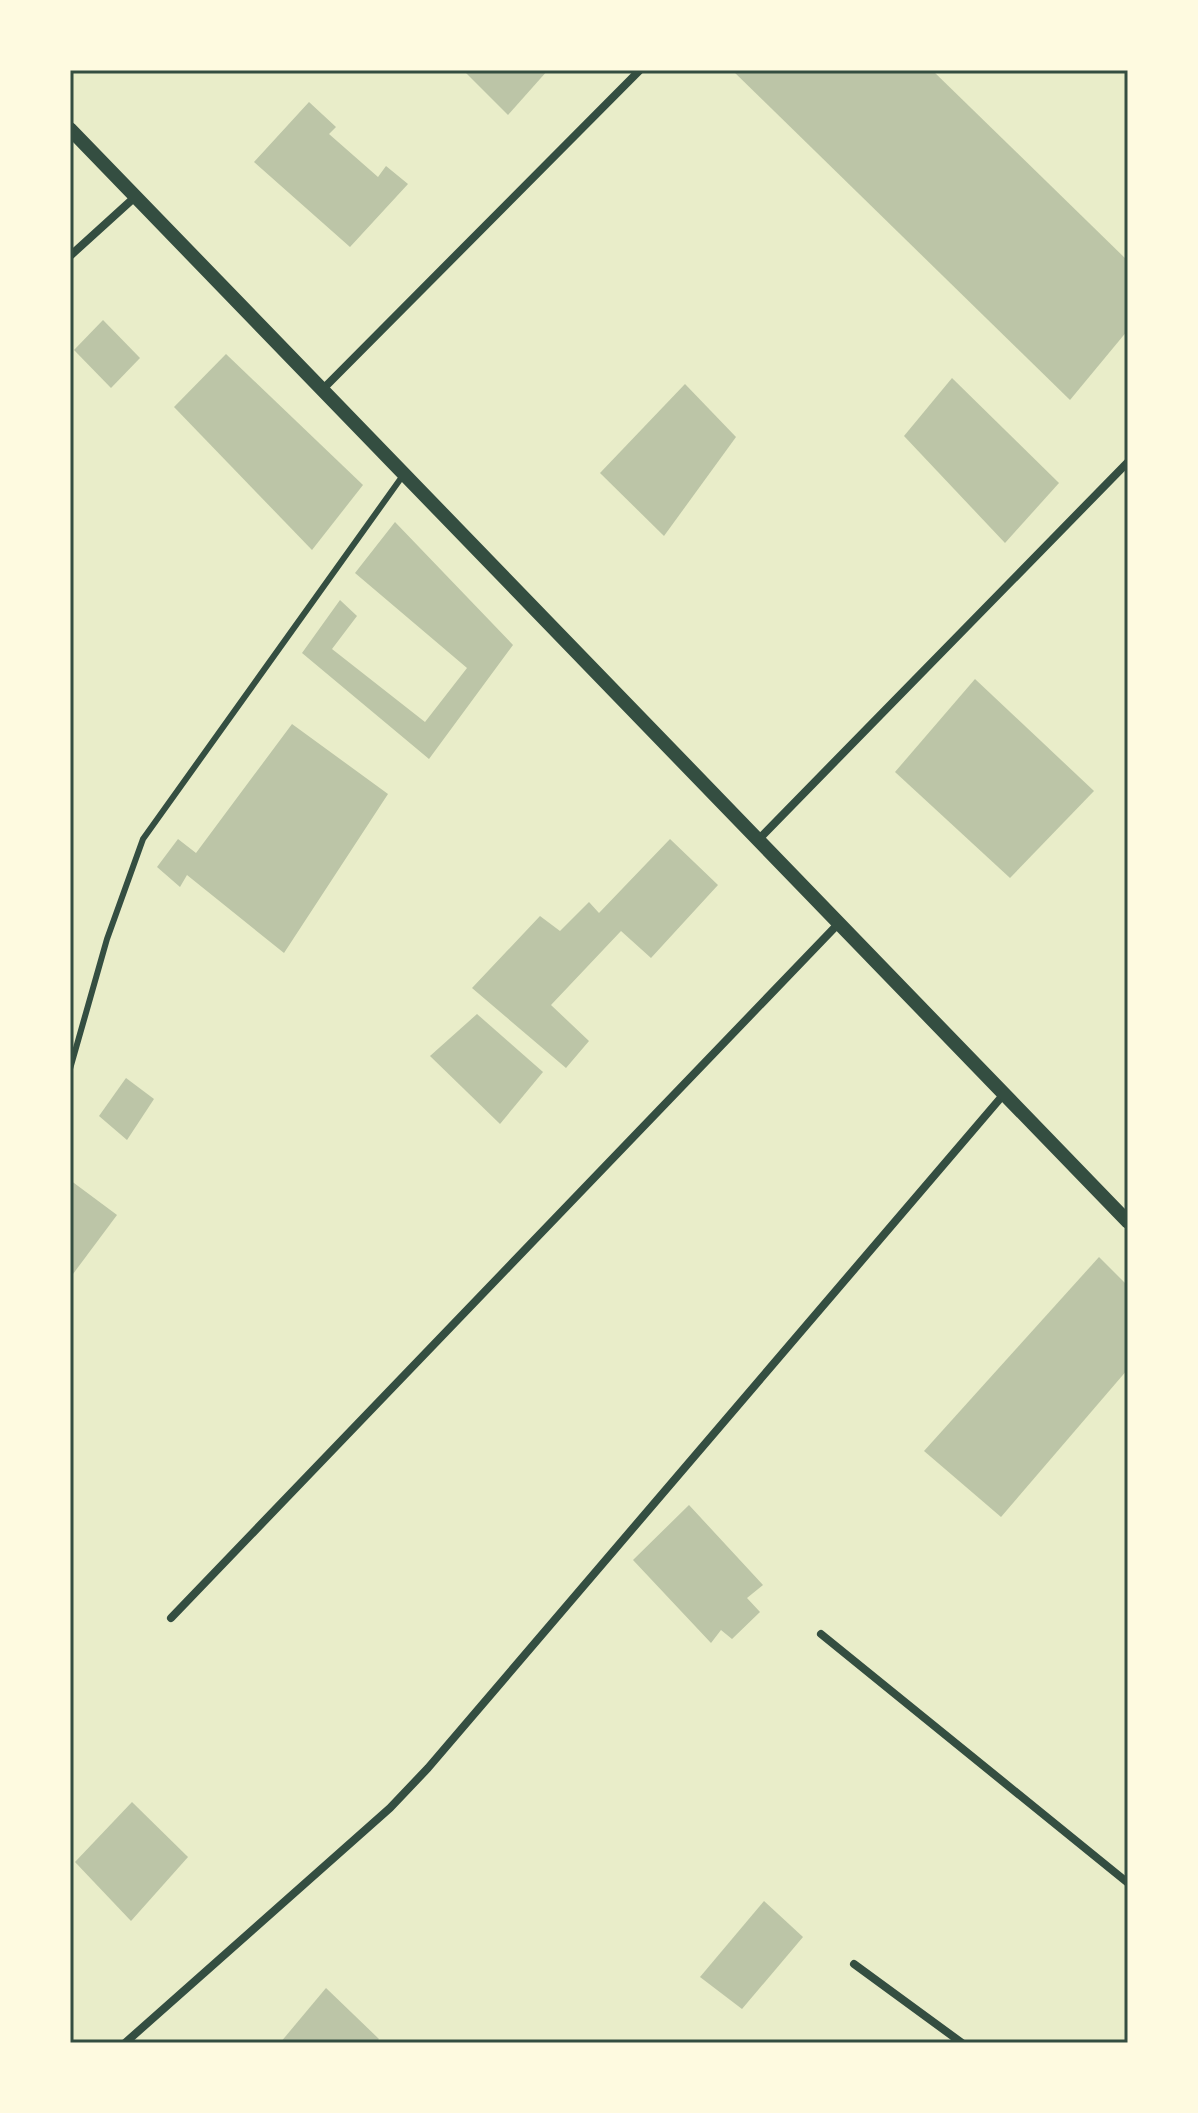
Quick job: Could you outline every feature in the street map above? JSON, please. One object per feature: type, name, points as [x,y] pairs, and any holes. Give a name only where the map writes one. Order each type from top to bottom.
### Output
[{"type":"street","points":[[322,390],[640,70]]},
{"type":"street","points":[[70,129],[1128,1222]]},
{"type":"street","points":[[70,256],[135,197]]},
{"type":"street","points":[[758,840],[1128,462]]},
{"type":"street","points":[[171,1618],[839,923]]},
{"type":"street","points":[[125,2043],[390,1808],[428,1768],[1004,1094]]},
{"type":"street","points":[[821,1634],[1128,1883]]},
{"type":"street","points":[[854,1964],[962,2043]]},
{"type":"lane","points":[[70,1069],[107,939],[143,839],[404,474]]},
{"type":"building","points":[[463,70],[548,70],[508,115]]},
{"type":"building","points":[[732,70],[932,70],[1128,261],[1128,330],[1070,400]]},
{"type":"building","points":[[309,102],[336,127],[329,134],[378,177],[386,166],[408,184],[350,247],[254,162]]},
{"type":"building","points":[[103,320],[140,358],[111,388],[74,350]]},
{"type":"building","points":[[226,354],[363,485],[312,550],[174,407]]},
{"type":"building","points":[[952,378],[1059,483],[1005,543],[904,436]]},
{"type":"building","points":[[685,384],[736,437],[664,536],[600,473]]},
{"type":"building","points":[[395,522],[513,645],[429,759],[302,653],[340,600],[357,616],[332,649],[425,722],[467,668],[355,573]]},
{"type":"building","points":[[975,679],[1094,791],[1010,878],[895,772]]},
{"type":"building","points":[[292,724],[388,794],[284,953],[187,875],[180,887],[157,867],[178,839],[196,853]]},
{"type":"building","points":[[670,839],[718,885],[651,958],[621,931],[551,1005],[589,1041],[566,1068],[472,988],[540,916],[560,931],[589,902],[599,913]]},
{"type":"building","points":[[477,1014],[543,1072],[500,1124],[430,1056]]},
{"type":"building","points":[[126,1078],[154,1099],[127,1140],[99,1116]]},
{"type":"building","points":[[70,1180],[117,1215],[70,1278]]},
{"type":"building","points":[[1099,1257],[1128,1286],[1128,1369],[1001,1517],[924,1451]]},
{"type":"building","points":[[689,1505],[763,1585],[747,1598],[760,1612],[732,1639],[721,1630],[711,1643],[633,1560]]},
{"type":"building","points":[[132,1802],[188,1857],[131,1921],[75,1862]]},
{"type":"building","points":[[764,1901],[803,1937],[742,2009],[700,1977]]},
{"type":"building","points":[[326,1988],[379,2039],[375,2043],[280,2043]]}]
